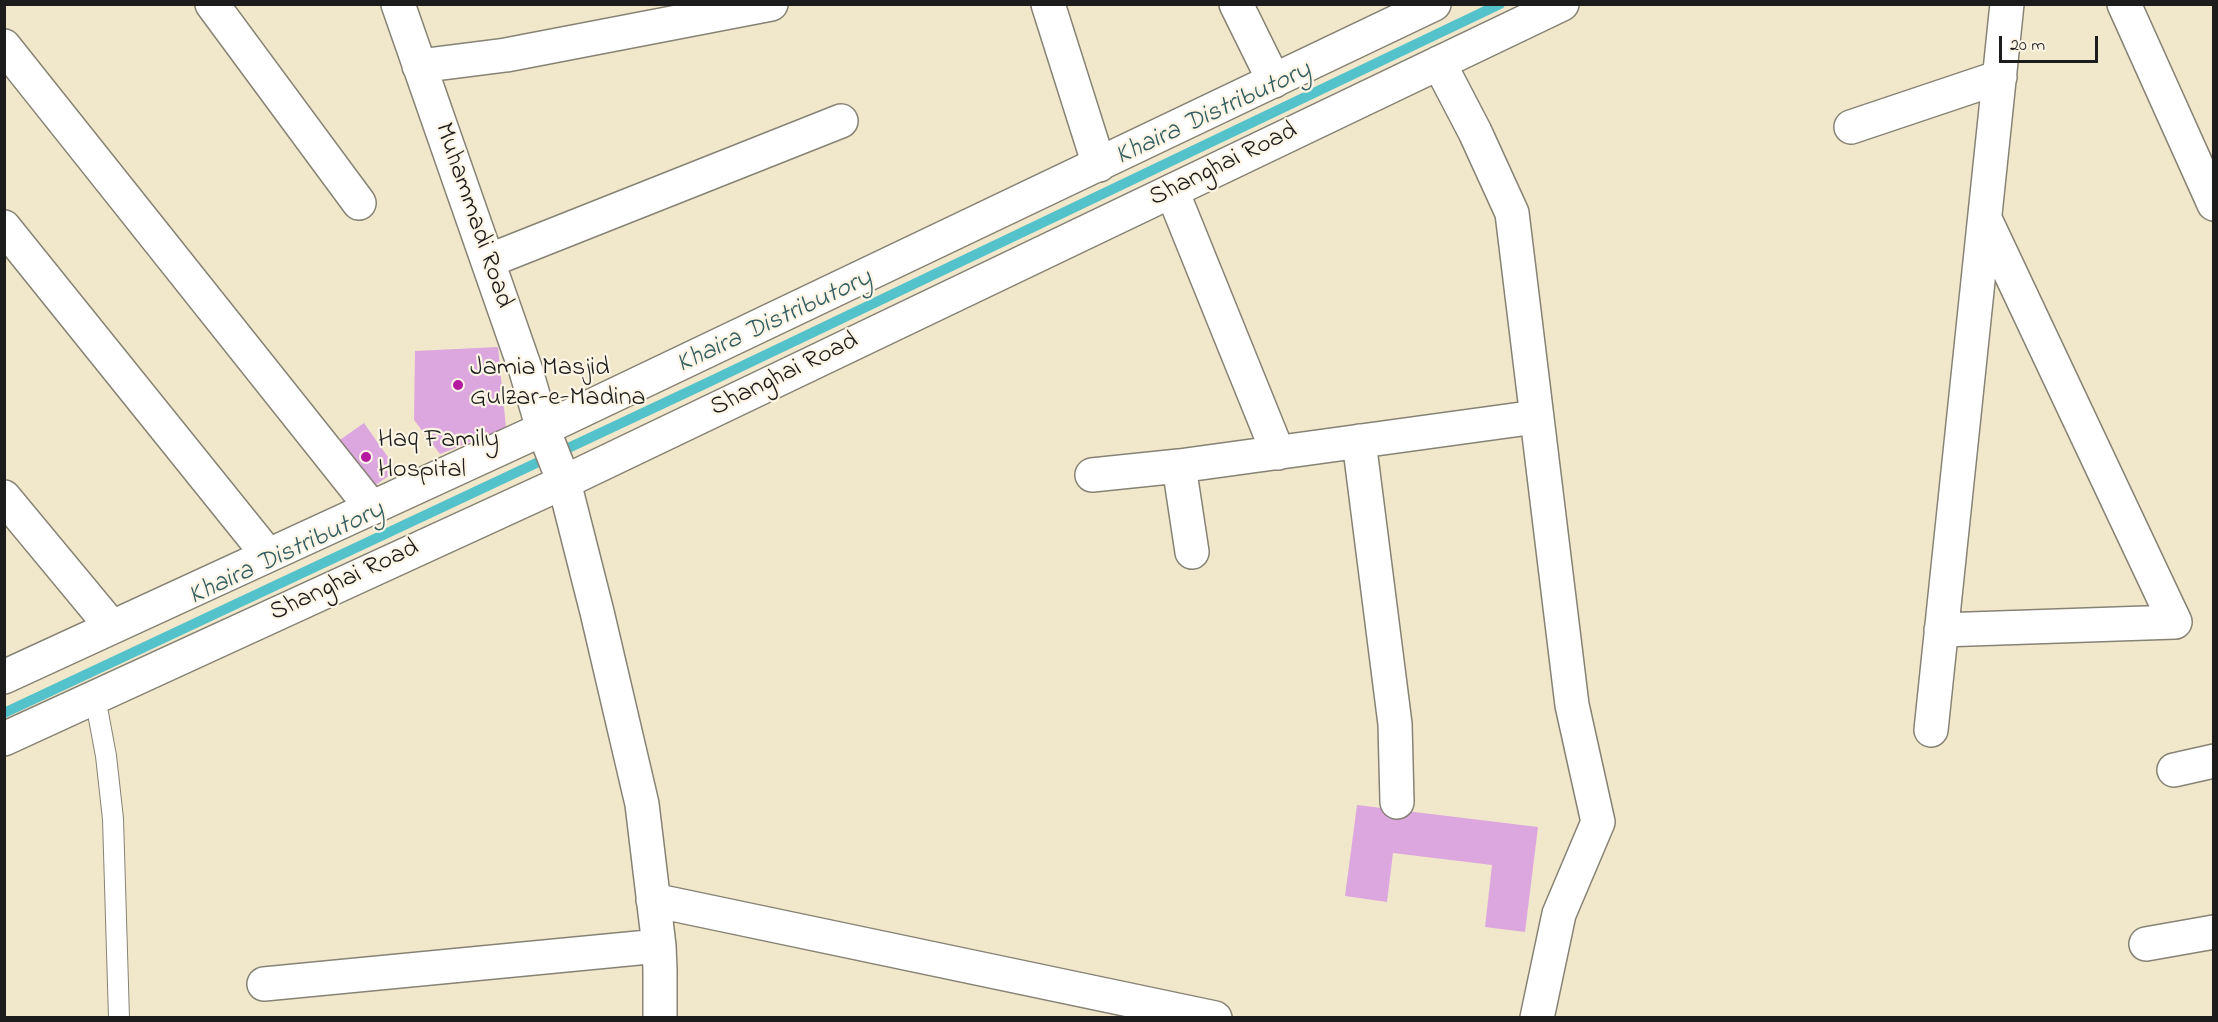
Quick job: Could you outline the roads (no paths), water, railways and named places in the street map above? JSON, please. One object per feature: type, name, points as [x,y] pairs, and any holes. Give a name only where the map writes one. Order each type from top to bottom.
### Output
[{"type":"street","points":[[212,4],[359,203]]},
{"type":"street","name":"Muhammadi Road","points":[[398,4],[554,455],[597,612],[642,804],[658,946],[660,1017]]},
{"type":"street","points":[[419,66],[507,55],[771,4]]},
{"type":"street","points":[[1048,4],[1099,165]]},
{"type":"street","points":[[1236,4],[1274,81]]},
{"type":"street","name":"Shanghai Road","points":[[4,739],[95,697],[1099,165],[1434,4]]},
{"type":"street","name":"Shanghai Road","points":[[4,677],[372,508],[554,455],[1172,191],[1562,4]]},
{"type":"street","points":[[1931,730],[2007,4]]},
{"type":"street","points":[[2124,4],[2214,204]]},
{"type":"street","points":[[4,46],[372,508]]},
{"type":"street","points":[[1439,63],[1475,132],[1512,213],[1572,705],[1598,822],[1559,914],[1537,1017]]},
{"type":"street","points":[[1851,127],[2000,77]]},
{"type":"street","points":[[488,261],[841,121]]},
{"type":"street","points":[[1172,191],[1278,453]]},
{"type":"street","points":[[1941,630],[2175,622],[1984,219]]},
{"type":"street","points":[[4,227],[268,555]]},
{"type":"street","points":[[1092,475],[1179,466],[1536,417]]},
{"type":"street","points":[[1359,441],[1395,724],[1397,802]]},
{"type":"street","points":[[1179,466],[1192,552]]},
{"type":"street","points":[[4,497],[111,626]]},
{"type":"street","points":[[2174,770],[2214,761]]},
{"type":"street","points":[[653,900],[1215,1017]]},
{"type":"street","points":[[2146,944],[2214,932]]},
{"type":"street","points":[[264,984],[658,946]]},
{"type":"lane","points":[[95,697],[106,756],[113,819],[119,1017]]},
{"type":"waterway","name":"Khaira Distributory","points":[[4,713],[711,381],[1500,4]]},
{"type":"place","name":"Jamia Masjid Gulzar-e-Madina","points":[[458,385]]},
{"type":"place","name":"Haq Family Hospital","points":[[366,457]]}]
